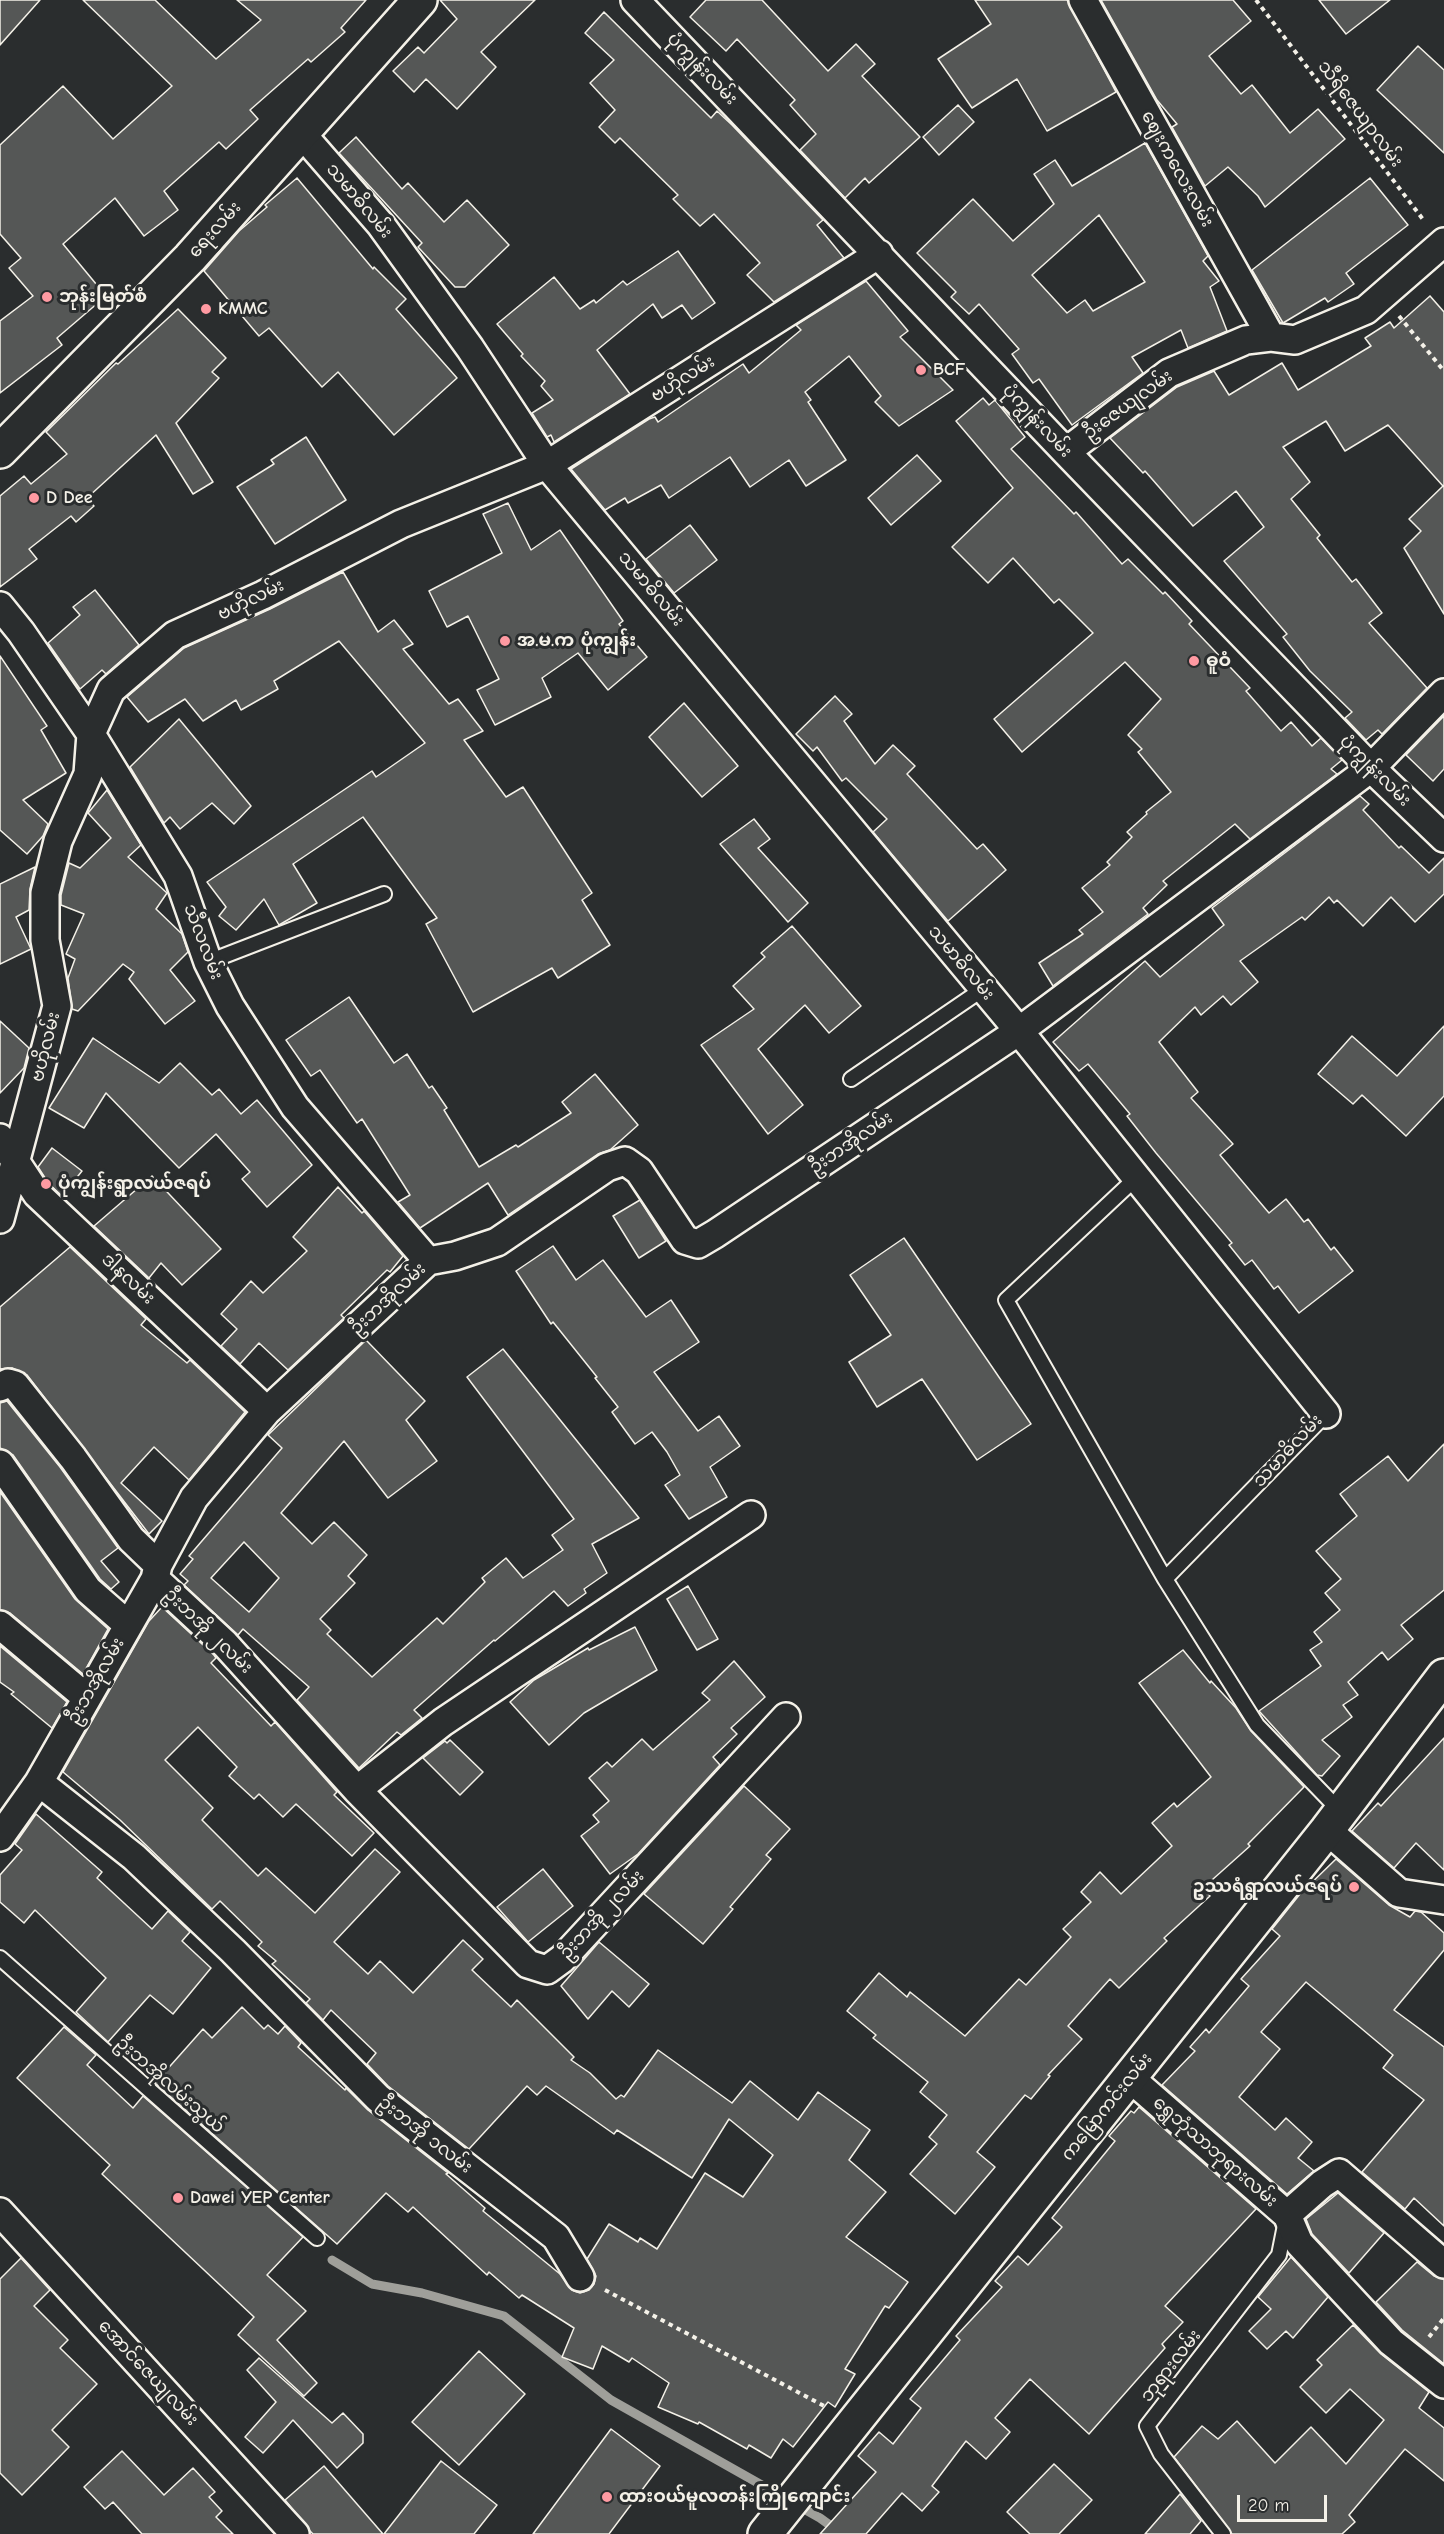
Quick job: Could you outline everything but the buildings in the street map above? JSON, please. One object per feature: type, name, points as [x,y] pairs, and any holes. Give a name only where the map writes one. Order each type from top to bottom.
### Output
[{"type":"main road","name":"ရေးလမ်း","points":[[0,451],[190,258],[420,0]]},
{"type":"main road","name":"ကမြောကင်းလမ်း","points":[[765,2534],[1334,1821],[1444,1676]]},
{"type":"street","name":"ပုံကျွန်းလမ်း","points":[[635,0],[1371,768],[1444,838]]},
{"type":"street","name":"ဈေးကလေးလမ်း","points":[[1083,0],[1271,337]]},
{"type":"street","name":"သမာဓိလမ်း","points":[[301,133],[381,225],[470,348],[547,465],[1019,1031],[1326,1414]]},
{"type":"street","name":"ဦးဇေယျလမ်း","points":[[1066,452],[1169,373],[1246,340],[1271,337],[1295,340],[1366,310],[1443,243]]},
{"type":"street","name":"ဗဟိုလမ်း","points":[[0,1219],[57,1006],[45,940],[45,893],[58,840],[88,774],[91,734],[111,690],[175,635],[263,595],[401,524],[547,465],[879,254]]},
{"type":"street","name":"သီလလမ်း","points":[[0,606],[21,632],[91,734],[178,876],[208,962],[230,1006],[295,1107],[428,1261]]},
{"type":"street","points":[[1019,1031],[1371,768],[1444,693]]},
{"type":"street","name":"ဦးဘအိုလမ်း","points":[[0,1837],[39,1782],[128,1625],[194,1498],[267,1410],[428,1261],[455,1256],[497,1242],[607,1167],[625,1161],[639,1171],[685,1240],[698,1244],[1019,1031]]},
{"type":"street","name":"ဒါနလမ်း","points":[[0,1138],[38,1194],[267,1410]]},
{"type":"street","name":"ဦးဘအို ၂လမ်း","points":[[0,1387],[8,1383],[15,1385],[73,1458],[156,1572],[225,1644],[357,1790],[528,1964],[548,1970],[562,1959],[786,1716]]},
{"type":"street","points":[[0,1464],[88,1590],[128,1625]]},
{"type":"street","points":[[357,1790],[443,1722],[751,1515]]},
{"type":"street","points":[[0,1626],[87,1698]]},
{"type":"street","name":"ဦးဘအို ၁လမ်း","points":[[39,1782],[134,1857],[233,1951],[378,2098],[556,2237],[580,2277]]},
{"type":"street","points":[[1334,1821],[1399,1893],[1444,1900]]},
{"type":"street","name":"ရွှေဘုံသာဘုရားလမ်း","points":[[1130,2078],[1287,2215],[1299,2243],[1391,2342],[1444,2384]]},
{"type":"street","points":[[1287,2215],[1322,2184],[1339,2173],[1444,2264]]},
{"type":"street","name":"အောင်ဇေယျလမ်း","points":[[0,2212],[295,2534]]},
{"type":"lane","points":[[208,962],[384,894]]},
{"type":"lane","points":[[851,1079],[982,989]]},
{"type":"lane","points":[[1136,1178],[1006,1300],[1165,1579],[1257,1725],[1334,1821]]},
{"type":"lane","name":"သမာဓိလမ်း","points":[[1165,1579],[1326,1414]]},
{"type":"lane","name":"ဦးဘအိုလမ်းသွယ်","points":[[0,1958],[317,2238]]},
{"type":"lane","name":"ဘုရားလမ်း","points":[[1223,2534],[1161,2454],[1147,2426],[1279,2255],[1287,2215]]},
{"type":"path","name":"သီရိဇေယျာလမ်း","points":[[1256,0],[1443,243]]},
{"type":"path","points":[[1382,295],[1444,371]]},
{"type":"path","points":[[580,2277],[855,2422]]},
{"type":"waterway","points":[[332,2260],[372,2284],[422,2293],[504,2316],[611,2400],[820,2518],[842,2534]]},
{"type":"place","name":"ဘုန်းမြတ်စံ","points":[[47,297]]},
{"type":"place","name":"KMMC","points":[[206,309]]},
{"type":"place","name":"BCF","points":[[921,370]]},
{"type":"place","name":"D Dee","points":[[34,498]]},
{"type":"place","name":"အ.မ.က ပုံကျွန်း","points":[[505,641]]},
{"type":"place","name":"ဓူဝံ","points":[[1194,661]]},
{"type":"place","name":"ပုံကျွန်းရွာလယ်ဇရပ်","points":[[46,1184]]},
{"type":"place","name":"ဥဿရံရွာလယ်ဇရပ်","points":[[1354,1887]]},
{"type":"place","name":"Dawei YEP Center","points":[[178,2198]]},
{"type":"place","name":"ထားဝယ်မူလတန်းကြိုကျောင်း","points":[[607,2497]]}]
